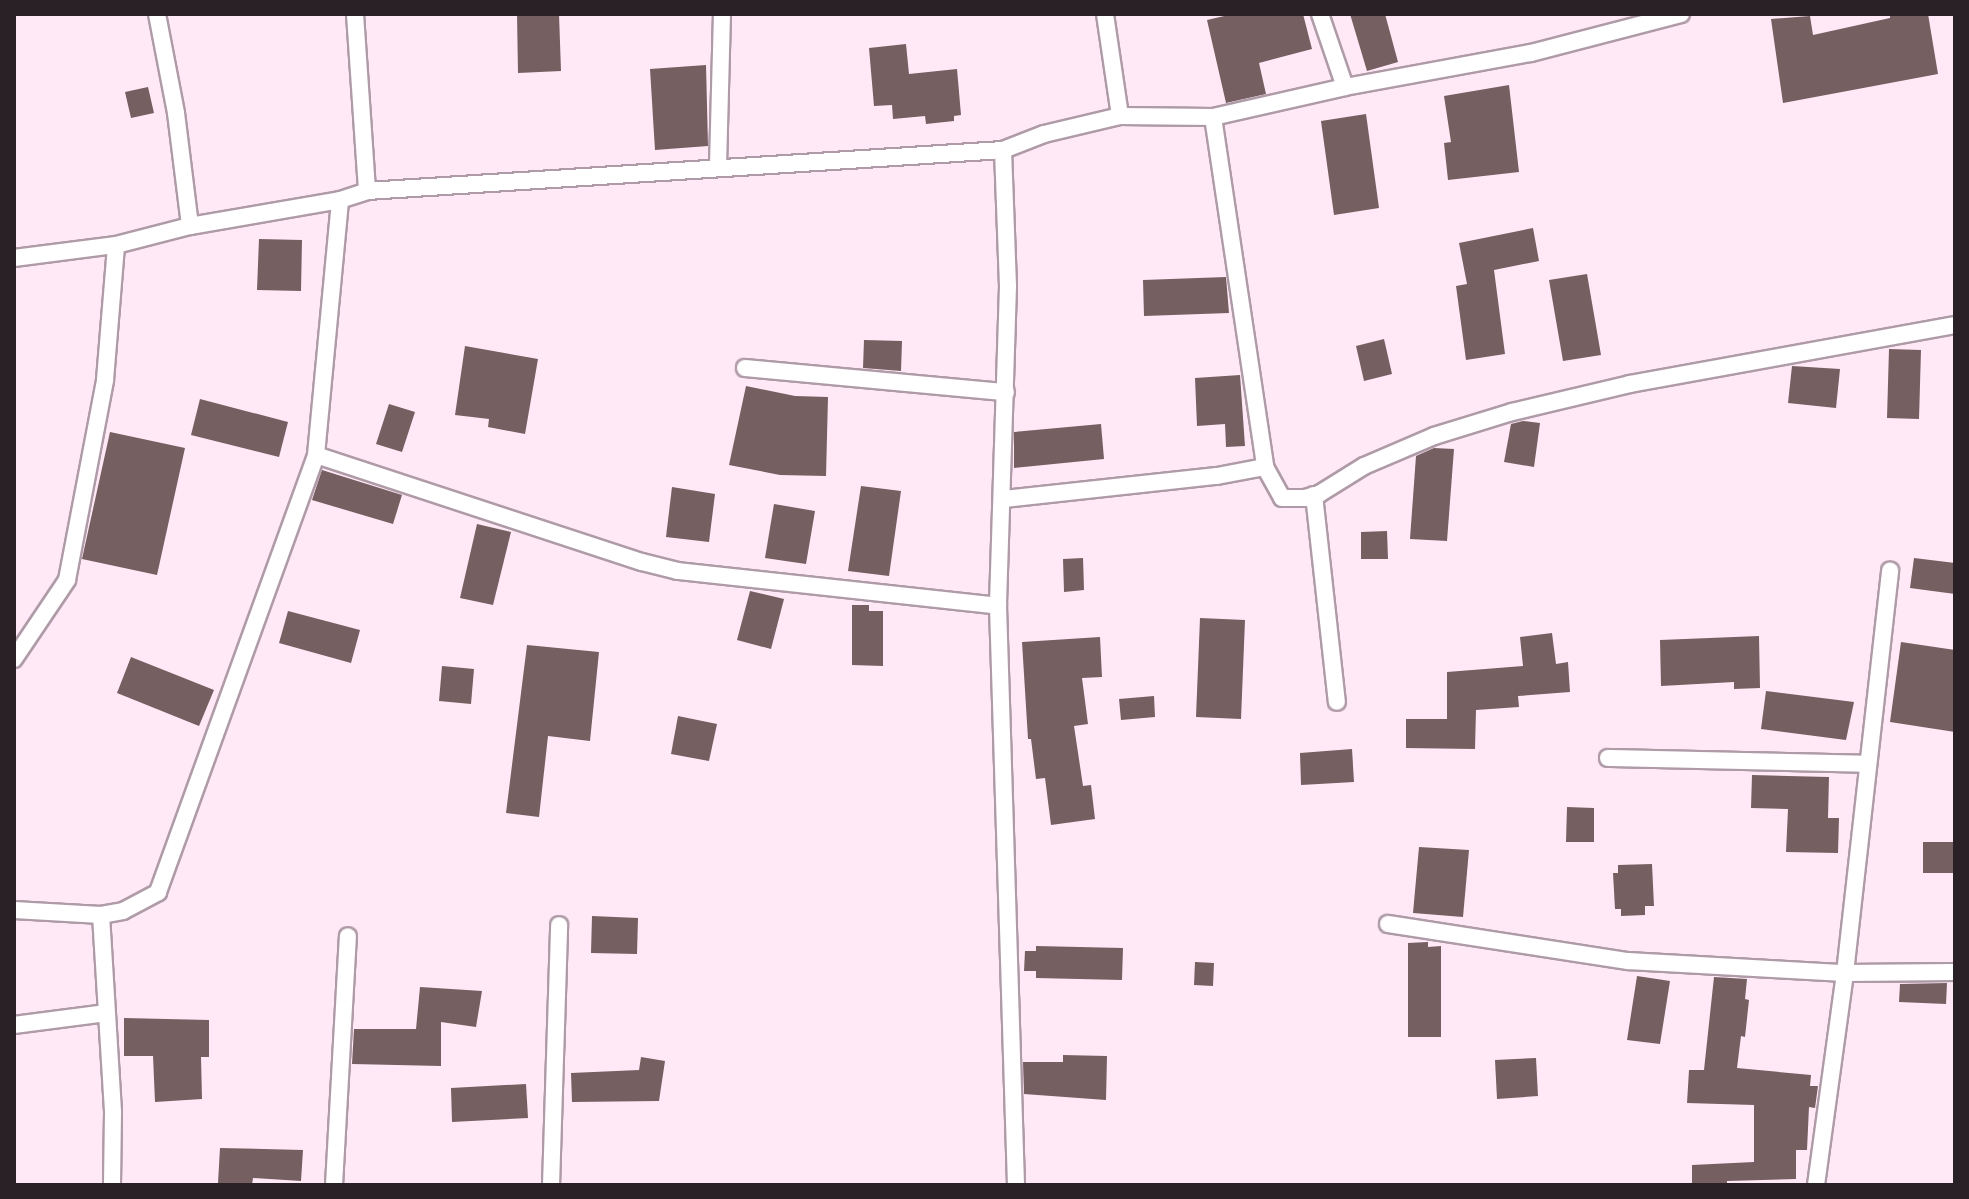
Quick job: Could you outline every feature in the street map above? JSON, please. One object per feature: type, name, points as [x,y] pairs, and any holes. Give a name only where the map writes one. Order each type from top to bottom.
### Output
[{"type":"street","points":[[157,14],[176,113],[190,226]]},
{"type":"street","points":[[355,14],[367,191]]},
{"type":"street","points":[[718,166],[722,14]]},
{"type":"street","points":[[1105,14],[1120,116]]},
{"type":"street","points":[[1320,14],[1345,87]]},
{"type":"street","points":[[14,258],[116,245],[190,226],[340,200],[367,191],[1003,150],[1044,134],[1120,116],[1213,117],[1345,87],[1531,53],[1681,14]]},
{"type":"street","points":[[1213,117],[1265,467],[1282,498],[1314,495],[1364,466],[1434,436],[1512,412],[1630,384],[1955,325]]},
{"type":"street","points":[[1003,150],[1008,286],[1004,499],[998,606],[1016,1185]]},
{"type":"street","points":[[14,910],[101,915],[123,911],[158,892],[316,455],[340,200]]},
{"type":"street","points":[[14,659],[67,580],[105,380],[116,245]]},
{"type":"street","points":[[745,368],[1006,392]]},
{"type":"street","points":[[316,455],[678,571],[998,606]]},
{"type":"street","points":[[1004,499],[1217,476],[1265,467]]},
{"type":"street","points":[[1314,495],[1337,702]]},
{"type":"street","points":[[1816,1185],[1845,973],[1890,571]]},
{"type":"street","points":[[1608,758],[1868,764]]},
{"type":"street","points":[[101,915],[113,1113],[112,1185]]},
{"type":"street","points":[[1388,924],[1628,961],[1845,973],[1955,972]]},
{"type":"street","points":[[551,1185],[559,925]]},
{"type":"street","points":[[334,1185],[348,936]]},
{"type":"street","points":[[14,1025],[106,1013]]},
{"type":"building","points":[[517,14],[559,14],[561,71],[518,73]]},
{"type":"building","points":[[1233,14],[1303,14],[1312,49],[1259,63],[1266,94],[1226,103],[1207,20]]},
{"type":"building","points":[[1350,14],[1385,14],[1398,62],[1367,71]]},
{"type":"building","points":[[1890,14],[1928,14],[1938,74],[1783,103],[1771,19],[1810,16],[1813,35],[1890,18]]},
{"type":"building","points":[[906,44],[909,74],[957,69],[961,115],[954,116],[954,121],[926,124],[925,116],[893,119],[892,105],[874,106],[869,48]]},
{"type":"building","points":[[706,65],[708,146],[655,150],[650,69]]},
{"type":"building","points":[[1509,85],[1519,172],[1448,180],[1444,143],[1451,142],[1444,96]]},
{"type":"building","points":[[148,87],[154,113],[131,118],[125,92]]},
{"type":"building","points":[[1366,114],[1379,208],[1334,215],[1321,121]]},
{"type":"building","points":[[1533,228],[1539,261],[1494,270],[1505,354],[1466,360],[1456,286],[1467,284],[1459,243]]},
{"type":"building","points":[[259,239],[302,240],[301,291],[257,290]]},
{"type":"building","points":[[1587,274],[1601,355],[1563,361],[1549,280]]},
{"type":"building","points":[[1226,277],[1229,313],[1144,316],[1143,280]]},
{"type":"building","points":[[1384,339],[1392,374],[1364,381],[1356,346]]},
{"type":"building","points":[[864,340],[902,341],[901,371],[863,368]]},
{"type":"building","points":[[465,346],[538,359],[525,434],[488,427],[489,419],[455,415]]},
{"type":"building","points":[[1889,349],[1921,350],[1919,419],[1887,418]]},
{"type":"building","points":[[1792,366],[1840,369],[1836,408],[1788,403]]},
{"type":"building","points":[[1240,375],[1245,446],[1226,447],[1225,424],[1197,426],[1195,378]]},
{"type":"building","points":[[746,386],[795,396],[828,397],[826,476],[780,475],[729,465]]},
{"type":"building","points":[[200,399],[288,422],[279,457],[191,435]]},
{"type":"building","points":[[389,404],[415,412],[402,452],[376,444]]},
{"type":"building","points":[[1523,421],[1540,423],[1534,467],[1504,462],[1511,424]]},
{"type":"building","points":[[1101,424],[1104,459],[1014,468],[1014,432]]},
{"type":"building","points":[[110,432],[185,448],[157,575],[82,559]]},
{"type":"building","points":[[1434,448],[1454,449],[1447,541],[1410,539],[1416,456]]},
{"type":"building","points":[[322,470],[402,495],[393,524],[312,500]]},
{"type":"building","points":[[861,486],[901,491],[889,576],[848,571]]},
{"type":"building","points":[[672,487],[715,494],[709,542],[666,537]]},
{"type":"building","points":[[774,504],[815,511],[806,564],[765,558]]},
{"type":"building","points":[[477,524],[511,532],[493,605],[460,598]]},
{"type":"building","points":[[1387,531],[1388,559],[1361,559],[1361,532]]},
{"type":"building","points":[[1083,558],[1084,590],[1064,592],[1063,559]]},
{"type":"building","points":[[1914,558],[1955,563],[1955,594],[1910,588]]},
{"type":"building","points":[[750,591],[784,599],[771,649],[737,640]]},
{"type":"building","points":[[852,605],[869,605],[869,611],[883,611],[883,666],[852,665]]},
{"type":"building","points":[[288,611],[360,630],[351,663],[279,643]]},
{"type":"building","points":[[1200,618],[1245,620],[1241,719],[1196,717]]},
{"type":"building","points":[[1552,633],[1556,664],[1568,662],[1570,692],[1518,696],[1519,707],[1476,710],[1475,749],[1406,748],[1406,719],[1447,719],[1447,672],[1523,666],[1520,637]]},
{"type":"building","points":[[1759,636],[1760,688],[1734,689],[1734,682],[1661,686],[1660,640]]},
{"type":"building","points":[[1100,637],[1102,677],[1082,678],[1088,724],[1074,726],[1083,786],[1091,785],[1095,819],[1051,825],[1045,778],[1036,779],[1031,739],[1028,739],[1022,642]]},
{"type":"building","points":[[1901,642],[1955,650],[1955,732],[1890,722]]},
{"type":"building","points":[[527,645],[599,652],[590,741],[548,736],[539,817],[506,813]]},
{"type":"building","points":[[131,657],[214,690],[199,726],[117,693]]},
{"type":"building","points":[[442,666],[474,669],[471,704],[439,701]]},
{"type":"building","points":[[1766,691],[1854,702],[1846,740],[1761,729]]},
{"type":"building","points":[[1154,696],[1155,717],[1121,720],[1119,699]]},
{"type":"building","points":[[678,716],[717,724],[709,761],[671,754]]},
{"type":"building","points":[[1352,749],[1354,782],[1301,785],[1300,753]]},
{"type":"building","points":[[1752,775],[1829,777],[1828,818],[1839,818],[1838,853],[1786,852],[1788,809],[1751,808]]},
{"type":"building","points":[[1567,807],[1594,808],[1594,842],[1566,842]]},
{"type":"building","points":[[1923,842],[1955,842],[1955,873],[1923,873]]},
{"type":"building","points":[[1419,847],[1469,850],[1463,917],[1413,913]]},
{"type":"building","points":[[1652,864],[1654,906],[1645,906],[1645,915],[1621,916],[1621,909],[1615,909],[1613,873],[1618,873],[1618,865]]},
{"type":"building","points":[[592,916],[638,918],[637,954],[591,953]]},
{"type":"building","points":[[1428,942],[1428,947],[1441,946],[1441,1037],[1408,1037],[1408,943]]},
{"type":"building","points":[[1036,946],[1123,948],[1122,980],[1036,978],[1036,971],[1024,971],[1025,951],[1036,951]]},
{"type":"building","points":[[1195,962],[1214,963],[1213,986],[1194,985]]},
{"type":"building","points":[[1637,976],[1670,981],[1660,1044],[1627,1040]]},
{"type":"building","points":[[1714,977],[1747,979],[1745,999],[1749,1000],[1745,1037],[1741,1036],[1737,1068],[1811,1075],[1810,1086],[1818,1086],[1815,1108],[1809,1107],[1807,1150],[1796,1150],[1796,1179],[1727,1181],[1727,1185],[1692,1183],[1692,1165],[1754,1162],[1754,1105],[1687,1103],[1689,1070],[1704,1070]]},
{"type":"building","points":[[1947,983],[1946,1004],[1899,1002],[1900,984]]},
{"type":"building","points":[[420,987],[482,991],[476,1027],[441,1022],[441,1066],[352,1064],[354,1029],[416,1029]]},
{"type":"building","points":[[124,1018],[209,1020],[209,1057],[201,1057],[202,1099],[155,1102],[153,1056],[124,1056]]},
{"type":"building","points":[[1063,1055],[1107,1056],[1106,1100],[1024,1094],[1023,1062],[1063,1062]]},
{"type":"building","points":[[641,1057],[665,1061],[659,1101],[572,1102],[571,1073],[639,1070]]},
{"type":"building","points":[[1536,1058],[1538,1096],[1497,1099],[1495,1060]]},
{"type":"building","points":[[526,1084],[528,1118],[452,1122],[451,1088]]},
{"type":"building","points":[[220,1148],[303,1150],[301,1181],[253,1178],[252,1185],[218,1183]]}]
